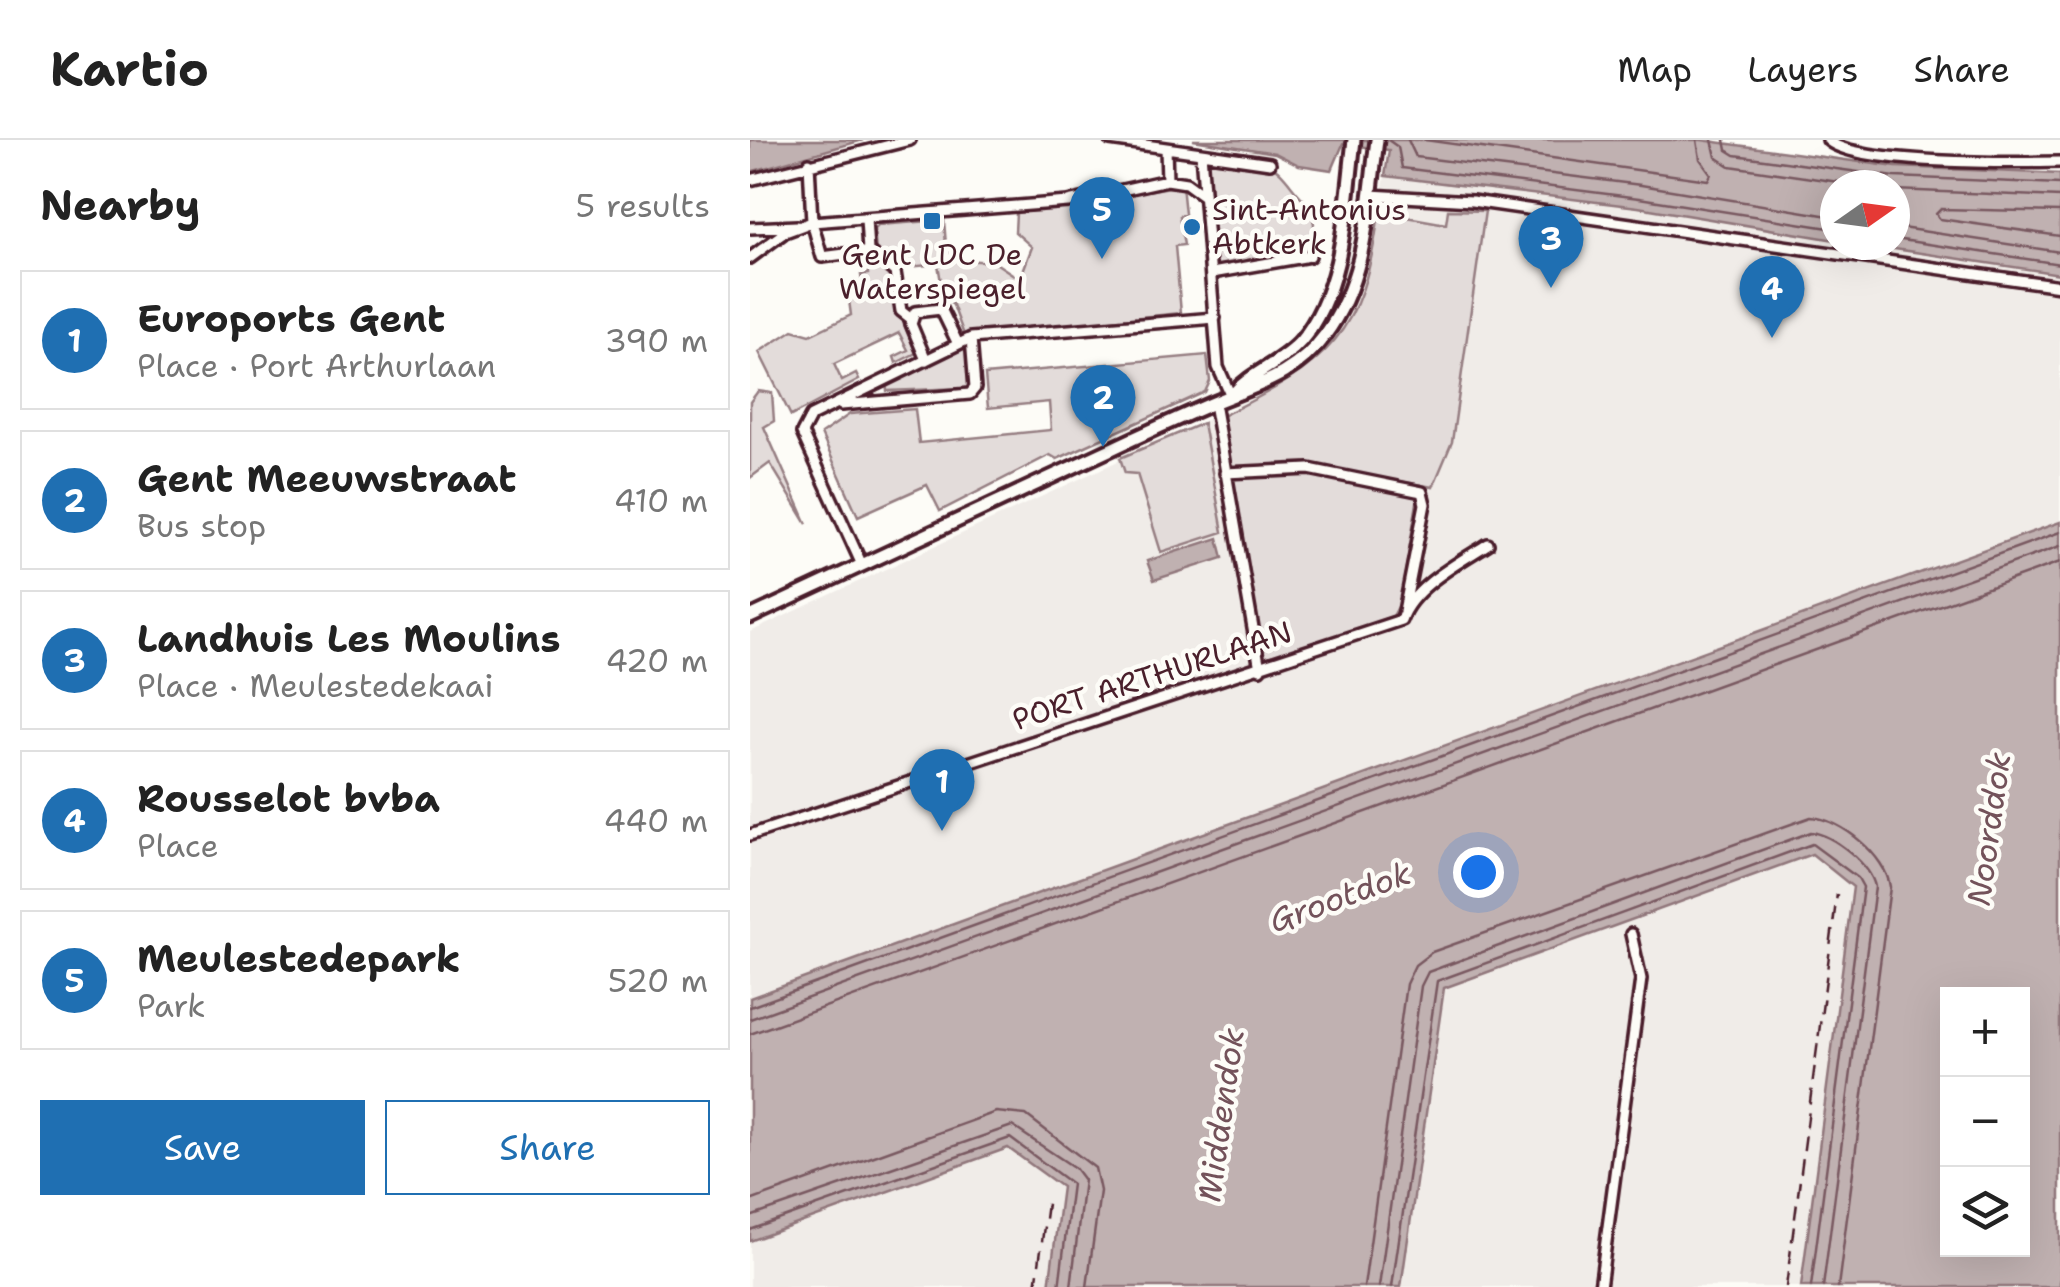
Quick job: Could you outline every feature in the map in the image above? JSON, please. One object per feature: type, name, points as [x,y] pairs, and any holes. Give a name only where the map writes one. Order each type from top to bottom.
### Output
[{"type":"main road","points":[[1231,396],[1284,358],[1319,312],[1331,281],[1354,140]]},
{"type":"main road","points":[[750,618],[1214,403],[1268,384],[1302,359],[1331,328],[1360,261],[1377,140]]},
{"type":"street","points":[[750,180],[809,162],[910,140]]},
{"type":"street","points":[[1110,140],[1270,163]]},
{"type":"street","points":[[1828,140],[1836,148],[1886,156],[2060,162]]},
{"type":"street","points":[[1166,148],[1167,180]]},
{"type":"street","points":[[1200,153],[1218,367],[1231,396]]},
{"type":"street","points":[[809,162],[812,222],[822,256],[868,251],[895,272],[901,311],[910,318],[926,360]]},
{"type":"street","points":[[750,228],[1068,202],[1167,180],[1186,183],[1204,194]]},
{"type":"street","points":[[1370,196],[1472,201],[2060,286]]},
{"type":"street","points":[[866,218],[868,251]]},
{"type":"street","points":[[750,258],[798,226]]},
{"type":"street","points":[[1212,273],[1310,256]]},
{"type":"street","points":[[910,318],[915,312],[940,309],[958,344]]},
{"type":"street","points":[[862,565],[802,433],[811,416],[971,338],[1215,318]]},
{"type":"street","points":[[834,406],[970,394],[975,388],[971,338]]},
{"type":"street","points":[[877,384],[883,403]]},
{"type":"street","points":[[1214,403],[1260,669]]},
{"type":"street","points":[[1224,472],[1309,469],[1422,492],[1425,504],[1404,611]]},
{"type":"street","name":"PORT ARTHURLAAN","points":[[750,835],[1401,620],[1404,611],[1444,572],[1488,544]]},
{"type":"street","points":[[1600,1287],[1641,979],[1631,934]]},
{"type":"shaded area","points":[[1208,157],[1261,162],[1279,172],[1310,205],[1314,224],[1311,250],[1215,268]]},
{"type":"shaded area","points":[[1385,176],[1638,207],[1820,237],[1820,260],[1910,260],[1910,251],[2060,274],[2060,522],[750,998],[750,632],[1295,379],[1315,363],[1356,311],[1368,279]]},
{"type":"shaded area","points":[[1182,185],[1185,214],[1179,216],[1184,245],[1175,246],[1181,313],[964,335],[953,305],[946,299],[937,303],[935,289],[942,288],[938,264],[899,268],[876,251],[874,230],[879,225],[944,220],[946,245],[961,250],[963,260],[994,262],[1020,279],[1032,247],[1015,232],[1016,213]]},
{"type":"shaded area","points":[[1448,210],[1485,211],[1452,442],[1433,487],[1308,465],[1229,468],[1222,416],[1289,379],[1335,340],[1351,317],[1363,288],[1379,212],[1446,224]]},
{"type":"shaded area","points":[[873,257],[893,273],[897,307],[916,353],[896,363],[894,357],[908,350],[899,333],[834,364],[842,381],[856,374],[859,380],[791,416],[759,352],[793,330],[810,335],[851,315],[848,293],[863,291],[861,275],[868,274],[867,264]]},
{"type":"shaded area","points":[[965,346],[969,352],[971,384],[965,388],[887,391],[886,382]]},
{"type":"shaded area","points":[[1207,355],[1210,381],[1205,392],[1057,459],[1050,455],[940,511],[927,485],[858,516],[821,434],[850,414],[915,409],[919,443],[1051,430],[1049,402],[988,408],[985,375]]},
{"type":"shaded area","points":[[758,391],[772,393],[774,421],[764,427],[807,524],[770,463],[750,478],[750,402]]},
{"type":"shaded area","points":[[1203,423],[1223,532],[1161,552],[1137,474],[1125,473],[1120,458]]},
{"type":"shaded area","points":[[1312,473],[1418,497],[1400,603],[1393,616],[1264,660],[1231,478]]},
{"type":"shaded area","points":[[1812,854],[1853,887],[1801,1287],[1401,1287],[1444,988]]},
{"type":"shaded area","points":[[1008,1148],[1062,1186],[1049,1287],[750,1287],[750,1241]]},
{"type":"water","points":[[750,140],[863,140],[750,172]]},
{"type":"water","points":[[1193,140],[1701,140],[1896,167],[2060,174],[2060,274],[1910,251],[1910,170],[1820,170],[1820,237],[1638,207],[1385,176],[1389,150],[1343,144],[1332,170],[1299,165],[1275,153]]},
{"type":"water","points":[[2060,522],[2060,1287],[1801,1287],[1853,887],[1812,854],[1444,988],[1401,1287],[1049,1287],[1062,1187],[1008,1148],[750,1241],[750,998]]},
{"type":"water","points":[[1218,538],[1223,558],[1154,580],[1147,561]]},
{"type":"railway","points":[[1786,1287],[1837,894]]},
{"type":"railway","points":[[1036,1287],[1048,1196]]},
{"type":"place","name":"Gent LDC De Waterspiegel","points":[[932,221]]},
{"type":"place","name":"Sint-Antonius Abtkerk","points":[[1192,227]]},
{"type":"place","name":"Meulestedepark","points":[[1102,259]]},
{"type":"place","name":"Landhuis Les Moulins","points":[[1551,288]]},
{"type":"place","name":"Rousselot bvba","points":[[1772,338]]},
{"type":"place","name":"Gent Meeuwstraat","points":[[1103,447]]},
{"type":"place","name":"Euroports Gent","points":[[942,831]]},
{"type":"water label","name":"Noorddok","points":[[1989,829]]},
{"type":"water label","name":"Grootdok","points":[[1340,897]]},
{"type":"water label","name":"Middendok","points":[[1221,1115]]}]
